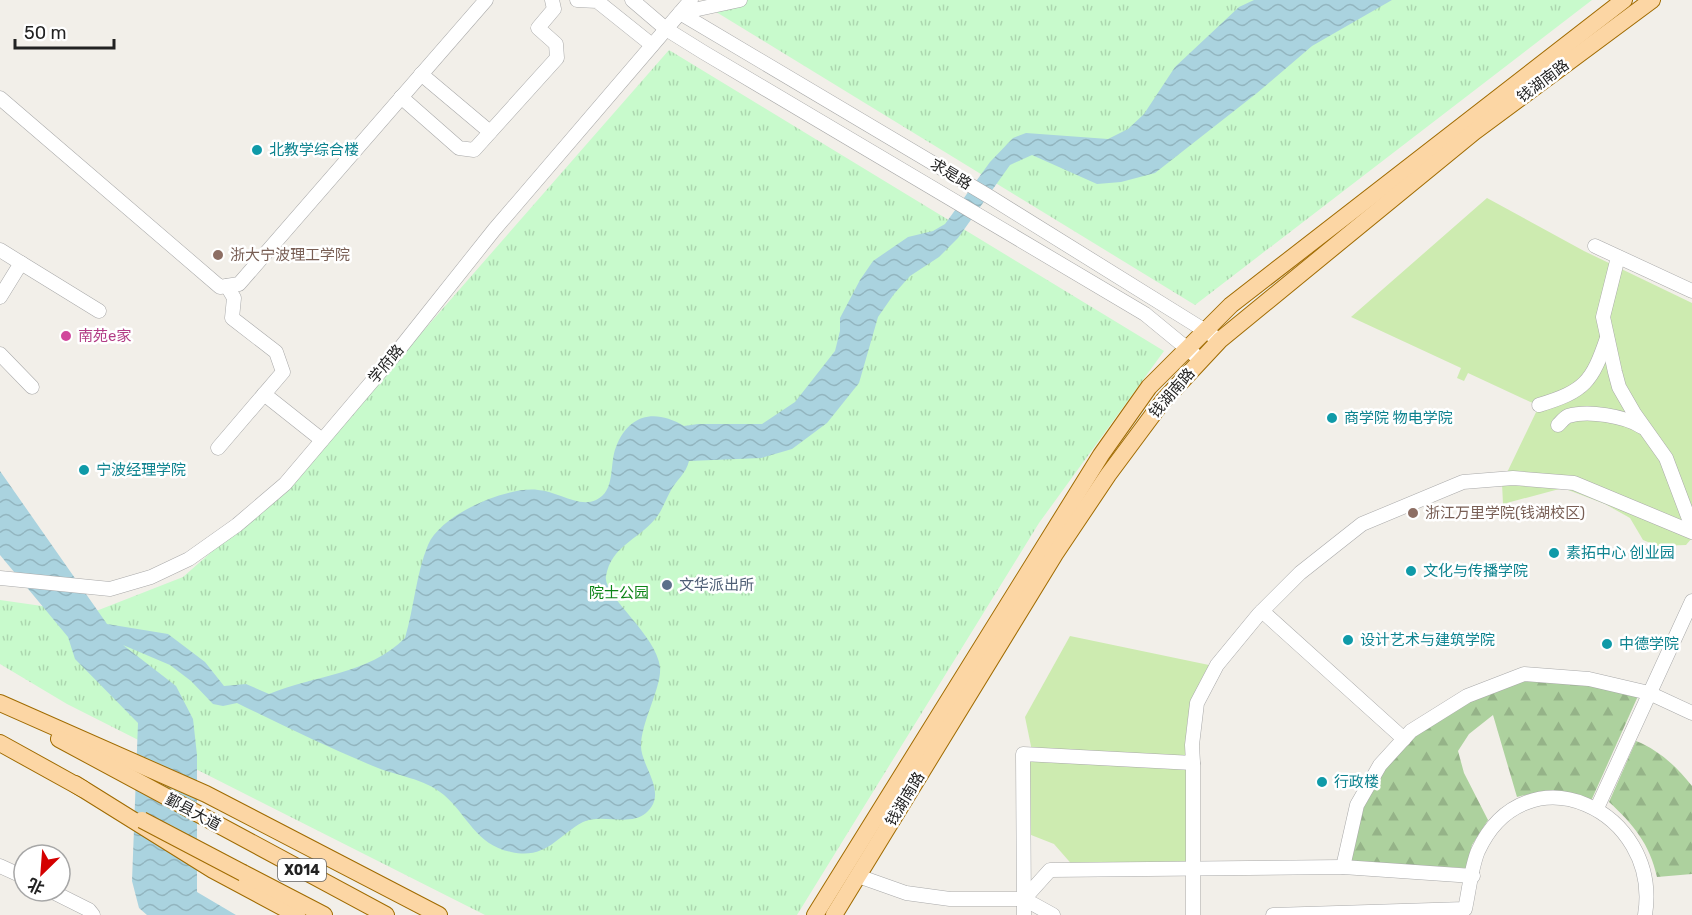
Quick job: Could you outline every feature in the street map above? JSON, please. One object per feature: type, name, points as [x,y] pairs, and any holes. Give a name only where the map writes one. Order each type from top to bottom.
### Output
[{"type":"main road","name":"钱湖南路","points":[[834,915],[1082,514],[1163,401],[1201,360],[1231,305],[1324,230],[1624,0]]},
{"type":"main road","name":"钱湖南路","points":[[815,915],[1101,455],[1149,387],[1187,349],[1213,335],[1474,132],[1652,0]]},
{"type":"main road","points":[[0,703],[119,764],[206,794],[439,915]]},
{"type":"main road","name":"鄞县大道","points":[[0,707],[119,764],[219,825],[386,915]]},
{"type":"main road","name":"鄞县大道","points":[[0,743],[136,820],[324,915]]},
{"type":"main road","points":[[136,820],[204,864],[297,915]]},
{"type":"street","points":[[0,98],[220,286],[239,284],[486,0]]},
{"type":"street","points":[[401,97],[459,148],[474,150],[556,58],[556,44],[538,28],[554,9],[552,0]]},
{"type":"street","points":[[577,0],[597,1],[652,45]]},
{"type":"street","name":"求是路","points":[[632,0],[666,29],[976,216],[1145,314],[1201,360]]},
{"type":"street","name":"学府路","points":[[1,578],[110,589],[151,577],[189,559],[237,525],[285,484],[494,230],[691,0]]},
{"type":"street","points":[[680,13],[740,0]]},
{"type":"street","name":"求是路","points":[[680,13],[990,197],[1213,335]]},
{"type":"street","points":[[422,74],[490,132]]},
{"type":"street","points":[[1595,246],[1692,291]]},
{"type":"street","points":[[0,250],[99,311]]},
{"type":"street","points":[[1618,257],[1603,317],[1619,387],[1634,413],[1666,458],[1692,527]]},
{"type":"street","points":[[0,297],[21,263]]},
{"type":"street","points":[[218,448],[283,372],[276,352],[232,318],[234,298],[227,285]]},
{"type":"street","points":[[1539,405],[1580,388],[1590,379],[1600,360],[1607,336]]},
{"type":"street","points":[[0,354],[32,387]]},
{"type":"street","points":[[264,394],[322,440]]},
{"type":"street","points":[[1558,425],[1566,417],[1593,416],[1633,421],[1648,432]]},
{"type":"street","points":[[1193,915],[1192,745],[1197,703],[1217,665],[1262,611],[1300,573],[1362,524],[1463,482],[1513,477],[1574,483],[1692,532]]},
{"type":"street","points":[[1597,808],[1692,601]]},
{"type":"street","points":[[1262,611],[1404,739]]},
{"type":"street","points":[[1343,867],[1357,806],[1380,765],[1412,731],[1467,696],[1524,674],[1589,679],[1649,693],[1692,713]]},
{"type":"street","points":[[1024,915],[1023,754],[1193,763]]},
{"type":"street","points":[[1273,915],[1465,909],[1478,852],[1503,818],[1523,804],[1558,799],[1577,801],[1597,808],[1620,827],[1638,858],[1646,890],[1645,915]]},
{"type":"street","points":[[1024,899],[1050,870],[1343,867],[1473,876]]},
{"type":"street","points":[[858,876],[906,893],[950,899],[1024,899],[1053,915]]},
{"type":"street","points":[[72,902],[89,910],[93,915]]},
{"type":"green space","points":[[714,0],[1592,0],[1195,305],[708,7]]},
{"type":"green space","name":"院士公园","points":[[669,50],[1164,351],[1039,523],[797,915],[485,915],[67,704],[0,664],[0,600],[91,613],[183,577],[292,481]]},
{"type":"green space","points":[[1487,198],[1584,251],[1692,303],[1692,538],[1686,545],[1658,546],[1643,540],[1630,518],[1605,504],[1563,488],[1503,504],[1502,483],[1539,406],[1468,373],[1464,381],[1457,378],[1461,368],[1351,317]]},
{"type":"green space","points":[[1070,636],[1209,665],[1197,688],[1190,710],[1186,732],[1187,759],[1032,751],[1025,717]]},
{"type":"green space","points":[[1523,678],[1587,683],[1638,696],[1591,801],[1572,795],[1554,793],[1536,793],[1517,797],[1493,715],[1469,734],[1458,751],[1464,773],[1488,820],[1472,845],[1466,868],[1350,864],[1360,805],[1373,780],[1389,759],[1428,725],[1450,711]]},
{"type":"green space","points":[[1636,741],[1667,760],[1692,786],[1692,874],[1657,877],[1650,854],[1639,835],[1626,818],[1609,802]]},
{"type":"green space","points":[[1030,761],[1188,766],[1191,865],[1075,868],[1054,844],[1026,833],[1026,763]]},
{"type":"water","points":[[1254,0],[1392,0],[1312,46],[1257,93],[1155,173],[1121,182],[1097,184],[1032,155],[1010,165],[958,238],[939,257],[910,276],[894,294],[878,317],[859,383],[827,423],[792,449],[761,458],[689,461],[686,470],[672,488],[657,516],[613,557],[606,576],[607,584],[612,594],[649,642],[660,667],[658,684],[644,726],[641,746],[655,789],[652,805],[646,813],[632,819],[598,819],[583,822],[542,850],[523,854],[511,852],[489,843],[436,789],[356,759],[237,703],[223,706],[213,704],[191,681],[170,665],[123,645],[176,686],[193,719],[197,755],[197,892],[236,915],[147,915],[139,908],[132,881],[138,723],[75,659],[68,637],[0,555],[0,471],[107,624],[168,634],[205,662],[224,686],[246,684],[269,694],[358,667],[374,660],[405,638],[424,556],[435,534],[446,523],[476,504],[493,497],[525,490],[545,491],[582,502],[596,500],[607,490],[614,454],[622,436],[628,427],[644,417],[663,417],[684,426],[762,424],[795,402],[835,351],[840,331],[840,318],[873,261],[908,237],[933,231],[945,224],[990,162],[1013,138],[1026,133],[1108,139],[1128,129],[1144,114],[1175,67],[1239,7]]},
{"type":"place","name":"北教学综合楼","points":[[257,150]]},
{"type":"place","name":"浙大宁波理工学院","points":[[218,255]]},
{"type":"place","name":"南苑e家","points":[[66,336]]},
{"type":"place","name":"商学院 物电学院","points":[[1332,418]]},
{"type":"place","name":"宁波经理学院","points":[[84,470]]},
{"type":"place","name":"浙江万里学院(钱湖校区)","points":[[1413,513]]},
{"type":"place","name":"素拓中心 创业园","points":[[1554,553]]},
{"type":"place","name":"文化与传播学院","points":[[1411,571]]},
{"type":"place","name":"文华派出所","points":[[667,585]]},
{"type":"place","name":"设计艺术与建筑学院","points":[[1348,640]]},
{"type":"place","name":"中德学院","points":[[1607,644]]},
{"type":"place","name":"行政楼","points":[[1322,782]]}]
